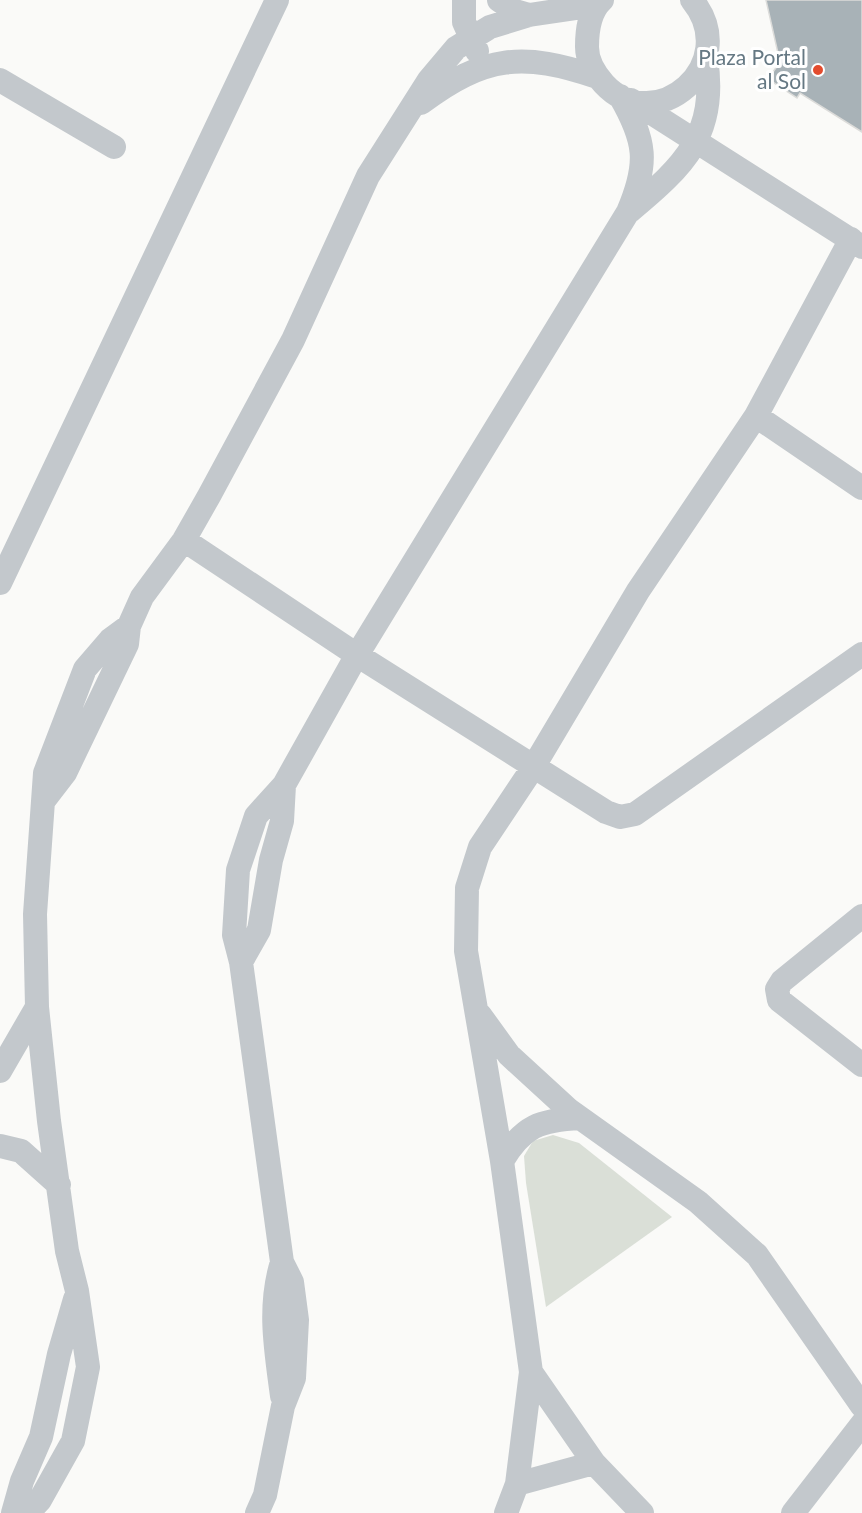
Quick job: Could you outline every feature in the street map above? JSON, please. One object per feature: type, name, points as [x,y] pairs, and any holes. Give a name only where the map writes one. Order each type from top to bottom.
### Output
[{"type":"street","points":[[0,583],[277,0]]},
{"type":"street","points":[[464,0],[464,22],[470,38],[489,65]]},
{"type":"street","points":[[499,0],[515,11],[530,15]]},
{"type":"street","points":[[28,1513],[40,1500],[73,1441],[88,1367],[77,1291],[67,1251],[49,1121],[37,1007],[35,914],[38,846],[45,799],[45,773],[85,669],[110,640],[129,626],[142,597],[184,540],[293,340],[368,176],[442,63],[470,38],[490,27],[530,15],[599,3]]},
{"type":"street","points":[[597,77],[587,54],[587,28],[599,3]]},
{"type":"street","points":[[628,212],[667,181],[697,144],[709,99],[706,59],[708,35],[698,4]]},
{"type":"street","points":[[626,98],[650,102],[669,99],[685,89],[698,76],[706,59]]},
{"type":"street","points":[[410,111],[444,86],[489,65],[534,60],[561,64],[597,77],[697,144],[857,243],[756,416],[638,591],[534,766],[480,847],[467,888],[466,951],[502,1161],[531,1372],[517,1484],[506,1513]]},
{"type":"street","points":[[0,80],[114,147]]},
{"type":"street","points":[[258,1513],[265,1495],[283,1406],[294,1378],[297,1320],[292,1282],[282,1262],[241,962],[259,930],[271,860],[282,821],[284,785],[357,655],[628,212],[638,190],[642,170],[642,147],[637,125],[626,98]]},
{"type":"street","points":[[756,416],[862,488]]},
{"type":"street","points":[[184,540],[357,655],[606,812],[620,818],[635,814],[862,654]]},
{"type":"street","points":[[862,915],[782,981],[777,989],[779,1000],[862,1065]]},
{"type":"street","points":[[0,1071],[37,1007]]},
{"type":"street","points":[[476,1009],[509,1055],[580,1118],[698,1202],[757,1255],[862,1406]]},
{"type":"street","points":[[502,1161],[514,1140],[534,1125],[557,1119],[580,1118]]},
{"type":"street","points":[[0,1146],[21,1151],[59,1185]]},
{"type":"street","points":[[13,1513],[22,1481],[41,1437],[59,1354],[77,1291]]},
{"type":"street","points":[[531,1372],[594,1463],[642,1513]]},
{"type":"street","points":[[793,1513],[862,1424]]},
{"type":"street","points":[[517,1484],[594,1463]]},
{"type":"shaded area","points":[[553,1135],[579,1143],[672,1217],[546,1307],[526,1183],[524,1156],[533,1141]]},
{"type":"building","name":"Plaza Portal al Sol","points":[[766,0],[862,0],[862,132],[800,93],[797,98],[768,79],[780,62]]},
{"type":"place","name":"Plaza Portal al Sol","points":[[818,70]]}]
